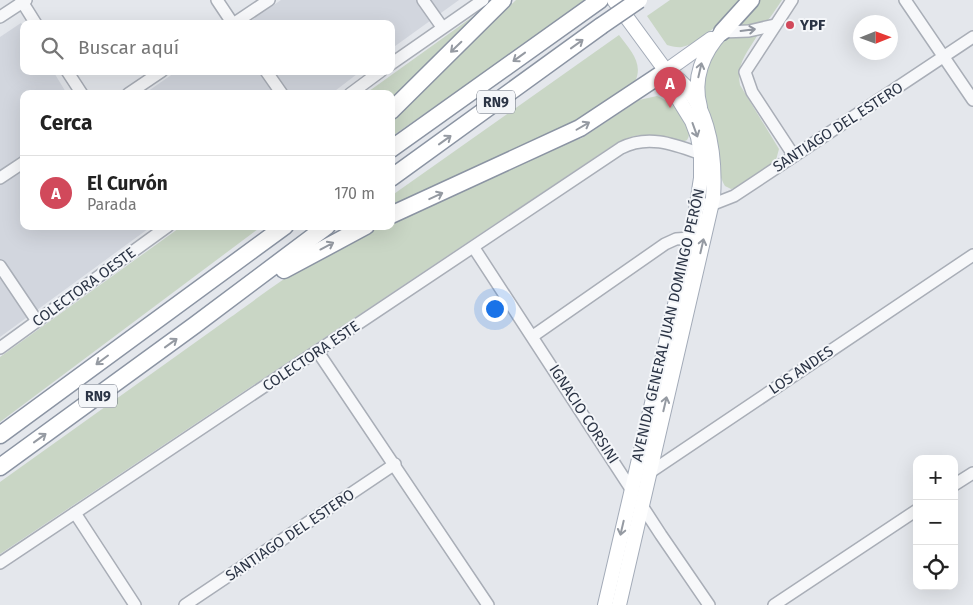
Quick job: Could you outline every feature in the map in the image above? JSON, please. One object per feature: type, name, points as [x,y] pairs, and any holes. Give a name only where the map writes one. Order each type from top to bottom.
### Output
[{"type":"highway","points":[[395,107],[503,0]]},
{"type":"highway","name":"RN9","points":[[395,175],[639,0]]},
{"type":"highway","points":[[722,32],[751,0]]},
{"type":"highway","name":"RN9","points":[[395,147],[594,4]]},
{"type":"highway","points":[[395,213],[580,128],[666,71]]},
{"type":"highway","points":[[170,309],[267,230]]},
{"type":"highway","name":"RN9","points":[[0,435],[279,230]]},
{"type":"highway","name":"RN9","points":[[0,466],[195,325],[322,230]]},
{"type":"highway","points":[[195,325],[306,256],[358,230]]},
{"type":"main road","points":[[614,0],[666,71],[722,32]]},
{"type":"main road","points":[[702,115],[697,89],[698,77],[706,52],[722,32]]},
{"type":"main road","name":"AVENIDA GENERAL JUAN DOMINGO PERÓN","points":[[619,605],[650,472],[705,204],[709,132],[702,115],[680,79],[666,71]]},
{"type":"main road","name":"AVENIDA GENERAL JUAN DOMINGO PERÓN","points":[[666,71],[671,87],[692,121],[707,156]]},
{"type":"main road","name":"AVENIDA GENERAL JUAN DOMINGO PERÓN","points":[[605,605],[690,238],[705,204]]},
{"type":"street","points":[[217,0],[230,20]]},
{"type":"street","points":[[239,20],[269,0]]},
{"type":"street","points":[[423,0],[442,27]]},
{"type":"street","points":[[395,61],[483,0]]},
{"type":"street","points":[[792,0],[745,72],[752,92],[794,156]]},
{"type":"street","points":[[905,0],[973,100]]},
{"type":"street","points":[[0,17],[23,1],[34,20]]},
{"type":"street","points":[[722,32],[748,31],[775,25]]},
{"type":"street","name":"SANTIAGO DEL ESTERO","points":[[705,204],[734,196],[973,37]]},
{"type":"street","points":[[70,75],[79,90]]},
{"type":"street","points":[[134,90],[156,75]]},
{"type":"street","points":[[269,75],[279,90]]},
{"type":"street","points":[[355,90],[376,75]]},
{"type":"street","name":"COLECTORA ESTE","points":[[0,563],[621,148],[635,141],[656,140],[707,156]]},
{"type":"street","points":[[0,178],[20,165]]},
{"type":"street","name":"COLECTORA OESTE","points":[[0,348],[162,230]]},
{"type":"street","points":[[533,336],[665,244],[676,239],[690,238]]},
{"type":"street","name":"IGNACIO CORSINI","points":[[474,248],[642,505],[710,605]]},
{"type":"street","name":"LOS ANDES","points":[[632,488],[650,472],[973,255]]},
{"type":"street","points":[[0,266],[37,321]]},
{"type":"street","points":[[318,352],[488,605]]},
{"type":"street","name":"SANTIAGO DEL ESTERO","points":[[185,605],[395,464]]},
{"type":"street","points":[[958,482],[973,473]]},
{"type":"street","points":[[74,513],[135,605]]},
{"type":"street","points":[[774,605],[913,513]]},
{"type":"shaded area","points":[[281,0],[459,0],[395,46],[395,20],[252,20]]},
{"type":"shaded area","points":[[20,24],[20,75],[55,75],[65,90],[20,90],[20,230],[147,230],[0,337],[0,37]]},
{"type":"shaded area","points":[[171,75],[356,75],[336,90],[150,90]]},
{"type":"green space","points":[[516,0],[589,0],[395,134],[395,117]]},
{"type":"green space","points":[[670,0],[744,0],[706,34],[689,45],[679,47],[667,45],[647,16]]},
{"type":"green space","points":[[759,0],[782,0],[764,23],[754,26],[736,26]]},
{"type":"green space","points":[[482,10],[395,103],[395,90],[371,90],[391,75],[395,75],[395,72]]},
{"type":"green space","points":[[619,35],[631,51],[638,69],[635,82],[575,123],[395,209],[395,193]]},
{"type":"green space","points":[[731,36],[757,36],[741,65],[740,85],[779,149],[776,160],[739,187],[731,189],[725,186],[717,165],[705,114],[702,85],[703,76],[710,58],[721,43]]},
{"type":"green space","points":[[657,96],[675,108],[686,120],[689,134],[687,140],[683,142],[657,136],[641,135],[615,144],[0,554],[0,482],[285,279],[308,263],[353,237],[371,230],[395,230],[395,220],[554,148],[582,138],[639,100]]},
{"type":"green space","points":[[176,230],[257,230],[0,422],[0,357]]},
{"type":"place","name":"YPF","points":[[790,25]]},
{"type":"place","name":"El Curvón","points":[[670,108]]}]
